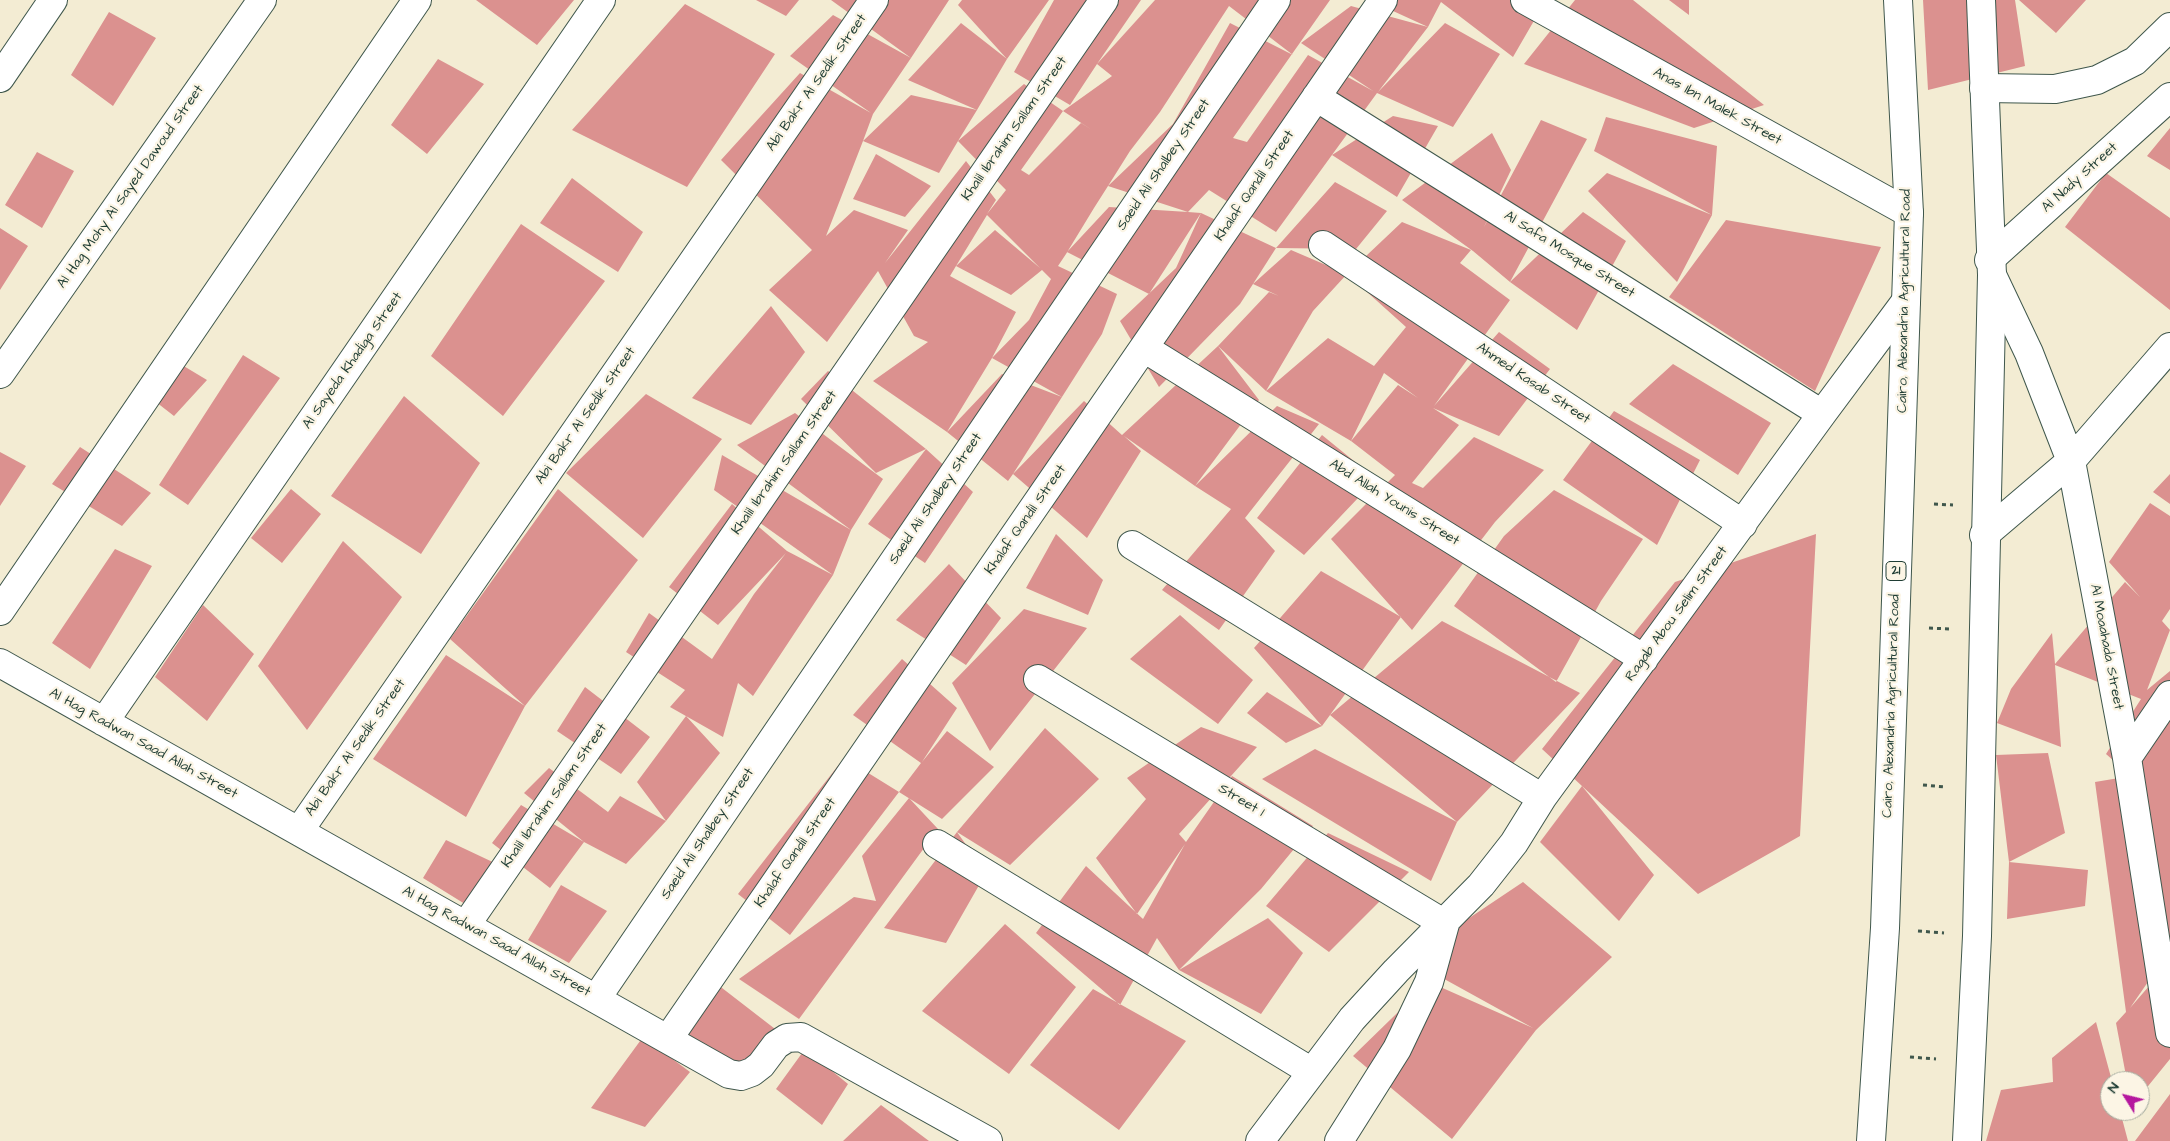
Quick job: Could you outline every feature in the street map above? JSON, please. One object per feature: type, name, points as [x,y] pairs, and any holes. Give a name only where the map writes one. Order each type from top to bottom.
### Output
[{"type":"main road","points":[[0,78],[53,0]]},
{"type":"main road","name":"Al Hag Mohy Al Sayed Dawoud Street","points":[[0,374],[262,0]]},
{"type":"main road","points":[[0,612],[417,0]]},
{"type":"main road","name":"Al Sayeda Khadiga Street","points":[[104,722],[601,0]]},
{"type":"main road","name":"Abi Bakr Al Sedik Street","points":[[299,831],[874,0]]},
{"type":"main road","name":"Khalil Ibrahim Sallam Street","points":[[466,925],[1104,0]]},
{"type":"main road","name":"Saeid Ali Shalbey Street","points":[[596,998],[1276,0]]},
{"type":"main road","name":"Khalaf Qandil Street","points":[[668,1039],[1383,0]]},
{"type":"main road","name":"Anas Ibn Malek Street","points":[[1525,0],[1909,213]]},
{"type":"main road","name":"Cairo, Alexandria Agricultural Road","points":[[1871,1141],[1885,928],[1909,213],[1898,0]]},
{"type":"main road","points":[[1967,1141],[1976,936],[1990,267],[1981,0]]},
{"type":"main road","points":[[1984,88],[2055,89],[2097,80],[2135,61],[2170,27]]},
{"type":"main road","name":"Al Safa Mosque Street","points":[[1316,97],[1822,414]]},
{"type":"main road","name":"Al Nady Street","points":[[1990,267],[2170,97]]},
{"type":"main road","name":"Ahmed Kasab Street","points":[[1323,245],[1742,524]]},
{"type":"main road","name":"Al Moaahada Street","points":[[1990,267],[2029,352],[2071,461],[2127,758],[2170,1033]]},
{"type":"main road","name":"Ragab Abou Selim Street","points":[[1260,1141],[1352,1019],[1396,971],[1481,886],[1514,843],[1542,798],[1906,301]]},
{"type":"main road","points":[[1984,535],[2071,461],[2170,347]]},
{"type":"main road","name":"Abd Allah Younis Street","points":[[1144,348],[1644,658]]},
{"type":"main road","points":[[1132,545],[1542,798]]},
{"type":"main road","name":"Al Hag Radwan Saad Allah Street","points":[[0,663],[729,1074],[741,1076],[752,1072],[761,1065],[776,1045],[787,1038],[801,1037],[988,1141]]},
{"type":"main road","name":"Street 1","points":[[1038,679],[1444,924]]},
{"type":"main road","points":[[2127,758],[2170,695]]},
{"type":"main road","points":[[937,844],[1312,1072]]},
{"type":"main road","name":"Ragab Abou Selim Street","points":[[1340,1141],[1397,1049],[1429,982],[1444,924]]},
{"type":"path","points":[[1898,503],[1985,507]]},
{"type":"path","points":[[1894,626],[1982,630]]},
{"type":"path","points":[[1890,783],[1979,790]]},
{"type":"path","points":[[1885,928],[1976,936]]},
{"type":"path","points":[[1877,1055],[1972,1060]]},
{"type":"building","points":[[476,0],[574,0],[537,45]]},
{"type":"building","points":[[756,0],[799,0],[786,16]]},
{"type":"building","points":[[831,0],[949,0],[911,58]]},
{"type":"building","points":[[962,0],[1049,0],[1007,59],[958,5]]},
{"type":"building","points":[[1054,0],[1141,0],[1070,105],[1014,72]]},
{"type":"building","points":[[1155,0],[1330,0],[1292,54],[1229,6],[1160,112],[1130,151],[1068,251],[1109,207],[1201,213],[1149,294],[1067,252],[1058,266],[1117,294],[1102,334],[1062,397],[992,358],[947,432],[873,381],[928,342],[914,336],[878,271],[827,342],[769,290],[812,250],[721,160],[800,73],[871,113],[790,56],[833,15],[911,58],[873,114],[826,236],[854,210],[908,230],[885,263],[966,161],[996,200],[987,214],[1006,190],[958,141],[1024,84],[1063,111],[1112,76],[1097,64]],"holes":[[[1063,111],[1092,130],[1081,123],[1029,175],[1021,170]],[[987,215],[1040,268],[995,230],[956,266]],[[956,266],[1011,295],[1042,270],[1051,279],[1029,320],[992,358],[1016,312],[950,276]]]},
{"type":"building","points":[[1369,0],[1546,0],[1513,57],[1441,2],[1428,27]]},
{"type":"building","points":[[1575,0],[1633,0],[1764,105],[1694,128],[1524,64]]},
{"type":"building","points":[[1669,0],[1689,0],[1689,15]]},
{"type":"building","points":[[1923,0],[2015,0],[2025,66],[1928,90]]},
{"type":"building","points":[[2019,0],[2086,0],[2056,33]]},
{"type":"building","points":[[685,4],[775,54],[687,187],[572,130]]},
{"type":"building","points":[[1351,6],[1428,27],[1378,92],[1445,23],[1500,54],[1453,127],[1377,93],[1276,232],[1209,190],[1188,212],[1108,186],[1173,124],[1230,23],[1292,54],[1233,138],[1247,142],[1308,55],[1373,91],[1301,43]]},
{"type":"building","points":[[109,12],[156,38],[113,106],[71,75]]},
{"type":"building","points":[[961,23],[1007,59],[977,110],[908,80]]},
{"type":"building","points":[[438,59],[484,84],[427,154],[391,125]]},
{"type":"building","points":[[911,95],[977,110],[939,173],[863,141]]},
{"type":"building","points":[[1393,116],[1438,126],[1397,197],[1332,155]]},
{"type":"building","points":[[1606,117],[1717,146],[1712,215],[1594,151]]},
{"type":"building","points":[[1541,120],[1587,139],[1510,282],[1473,251],[1402,200],[1492,133],[1511,170],[1484,227]]},
{"type":"building","points":[[2170,128],[2170,170],[2147,156]]},
{"type":"building","points":[[37,152],[74,171],[42,228],[5,205]]},
{"type":"building","points":[[876,154],[931,186],[905,217],[853,199]]},
{"type":"building","points":[[1607,173],[1712,215],[1677,282],[1588,191]]},
{"type":"building","points":[[2106,173],[2170,218],[2170,310],[2065,227]]},
{"type":"building","points":[[572,178],[643,232],[618,272],[540,223]]},
{"type":"building","points":[[1335,182],[1387,211],[1356,249],[1276,248]]},
{"type":"building","points":[[1583,212],[1626,241],[1577,330],[1510,282]]},
{"type":"building","points":[[1201,213],[1276,248],[1240,304],[1159,387],[1120,321],[1176,268]]},
{"type":"building","points":[[1726,220],[1881,247],[1815,391],[1669,297]]},
{"type":"building","points":[[1402,222],[1471,250],[1460,263],[1510,300],[1434,406],[1499,332],[1550,369],[1499,436],[1433,408],[1459,425],[1412,483],[1423,488],[1474,437],[1544,470],[1495,522],[1412,630],[1331,539],[1395,475],[1351,441],[1266,391],[1328,338],[1374,366],[1406,327],[1347,274]],"holes":[[[1384,373],[1418,398],[1398,385],[1351,441]]]},
{"type":"building","points":[[521,224],[605,281],[503,416],[431,356]]},
{"type":"building","points":[[0,228],[28,246],[0,290]]},
{"type":"building","points":[[1291,250],[1347,274],[1313,311],[1266,391],[1218,346],[1269,292],[1279,296],[1253,284]]},
{"type":"building","points":[[771,306],[805,352],[751,425],[692,398]]},
{"type":"building","points":[[1218,346],[1259,400],[1195,486],[1124,436],[1141,451],[1087,538],[1013,474],[1084,401],[1122,435]]},
{"type":"building","points":[[162,353],[207,380],[174,416],[138,388]]},
{"type":"building","points":[[243,355],[280,378],[188,505],[159,485]]},
{"type":"building","points":[[1673,364],[1771,423],[1738,475],[1629,404]]},
{"type":"building","points":[[828,371],[926,449],[876,473],[801,399]]},
{"type":"building","points":[[1002,374],[1062,397],[1008,481],[947,432]]},
{"type":"building","points":[[646,394],[722,439],[643,538],[566,473]]},
{"type":"building","points":[[404,396],[480,463],[421,554],[331,496]]},
{"type":"building","points":[[1277,406],[1319,424],[1245,518],[1275,551],[1219,630],[1162,590],[1231,509],[1195,486]]},
{"type":"building","points":[[1614,411],[1700,460],[1657,545],[1563,480]]},
{"type":"building","points":[[795,413],[883,479],[851,530],[737,445]]},
{"type":"building","points":[[1322,435],[1376,479],[1304,555],[1257,518]]},
{"type":"building","points":[[80,447],[151,493],[122,526],[52,484]]},
{"type":"building","points":[[926,449],[973,492],[925,563],[868,524]]},
{"type":"building","points":[[0,452],[26,466],[0,506]]},
{"type":"building","points":[[722,455],[851,530],[833,575],[714,490]]},
{"type":"building","points":[[2170,474],[2170,504],[2153,492]]},
{"type":"building","points":[[291,489],[321,514],[282,563],[251,538]]},
{"type":"building","points":[[558,489],[638,560],[525,706],[450,639]]},
{"type":"building","points":[[1554,490],[1643,539],[1601,601],[1556,682],[1454,606],[1504,536]]},
{"type":"building","points":[[2150,503],[2170,516],[2170,609],[2162,621],[2170,630],[2147,690],[2170,671],[2170,950],[2130,1008],[2170,962],[2170,1059],[2150,1084],[2150,1071],[2125,1071],[2116,1023],[2126,1012],[2095,782],[2131,776],[2106,754],[2141,699],[2055,665],[2061,747],[1997,723],[2011,689],[2052,633],[2055,664],[2125,582],[2140,597],[2109,562]]},
{"type":"building","points":[[732,504],[787,551],[833,575],[753,696],[738,683],[723,737],[670,707],[685,690],[626,652],[649,613],[712,659],[754,594],[786,553],[718,625],[669,587]]},
{"type":"building","points":[[1056,534],[1103,580],[1088,615],[1026,588]]},
{"type":"building","points":[[1816,534],[1800,836],[1698,894],[1542,749],[1675,582]]},
{"type":"building","points":[[343,541],[402,597],[307,730],[258,666]]},
{"type":"building","points":[[115,549],[152,566],[90,669],[52,643]]},
{"type":"building","points":[[949,564],[1001,618],[966,665],[896,620]]},
{"type":"building","points":[[1321,571],[1401,617],[1322,726],[1254,648]]},
{"type":"building","points":[[203,605],[254,654],[207,721],[155,677]]},
{"type":"building","points":[[1024,609],[1087,628],[990,751],[952,683]]},
{"type":"building","points":[[1180,615],[1253,680],[1218,724],[1130,659]]},
{"type":"building","points":[[1442,621],[1580,693],[1457,822],[1330,715]]},
{"type":"building","points":[[446,655],[525,706],[466,817],[373,759]]},
{"type":"building","points":[[902,659],[957,708],[922,762],[947,731],[994,767],[942,819],[899,792],[921,763],[853,715]]},
{"type":"building","points":[[585,687],[650,737],[621,774],[557,731]]},
{"type":"building","points":[[1267,692],[1322,726],[1286,743],[1247,713]]},
{"type":"building","points":[[686,716],[720,753],[666,821],[637,782]]},
{"type":"building","points":[[1201,727],[1257,747],[1179,834],[1186,842],[1232,776],[1313,826],[1261,889],[1179,970],[1157,938],[1120,1005],[1036,933],[1086,866],[1136,912],[1096,858],[1146,799],[1127,778]],"holes":[[[1185,844],[1143,919],[1137,914]]]},
{"type":"building","points":[[1045,728],[1099,779],[1010,865],[957,832]]},
{"type":"building","points":[[1315,749],[1457,822],[1431,881],[1262,779]]},
{"type":"building","points":[[2048,753],[2065,833],[2009,862],[1996,755]]},
{"type":"building","points":[[844,758],[899,792],[790,935],[738,894]]},
{"type":"building","points":[[549,768],[608,812],[620,796],[666,821],[626,864],[584,842],[524,793]]},
{"type":"building","points":[[1582,786],[1654,875],[1619,921],[1540,842]]},
{"type":"building","points":[[909,798],[938,829],[799,1019],[739,979],[854,897],[876,901],[862,856]]},
{"type":"building","points":[[521,805],[584,842],[550,888],[492,843]]},
{"type":"building","points":[[957,832],[986,873],[946,943],[884,928]]},
{"type":"building","points":[[1328,833],[1409,872],[1329,952],[1266,906]]},
{"type":"building","points":[[446,840],[499,865],[473,909],[423,878]]},
{"type":"building","points":[[2009,862],[2088,870],[2085,906],[2007,919]]},
{"type":"building","points":[[1523,882],[1612,957],[1536,1030],[1452,1139],[1353,1056],[1429,982],[1533,1028],[1408,959]]},
{"type":"building","points":[[561,885],[607,911],[569,963],[528,940]]},
{"type":"building","points":[[1268,918],[1303,953],[1261,1014],[1179,970]]},
{"type":"building","points":[[1005,924],[1076,987],[1009,1074],[922,1011]]},
{"type":"building","points":[[713,981],[779,1032],[750,1068],[709,1050],[678,1032]]},
{"type":"building","points":[[1093,989],[1186,1041],[1119,1130],[1030,1065]]},
{"type":"building","points":[[2096,1022],[2109,1071],[2100,1071],[2100,1121],[2123,1121],[2128,1141],[1986,1141],[2001,1090],[2053,1082],[2052,1058]]},
{"type":"building","points":[[643,1037],[690,1072],[645,1127],[591,1108]]},
{"type":"building","points":[[805,1049],[848,1084],[822,1125],[776,1089]]},
{"type":"building","points":[[2170,1094],[2170,1141],[2135,1141]]},
{"type":"building","points":[[881,1105],[929,1141],[843,1141]]}]
